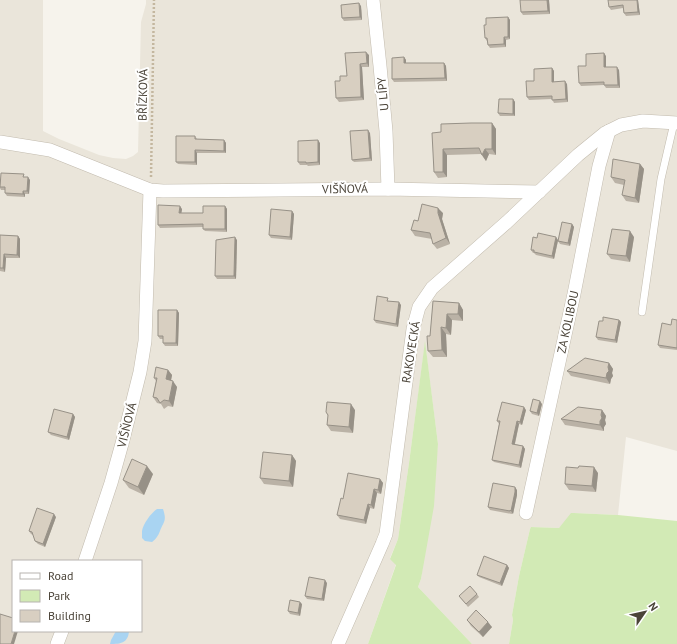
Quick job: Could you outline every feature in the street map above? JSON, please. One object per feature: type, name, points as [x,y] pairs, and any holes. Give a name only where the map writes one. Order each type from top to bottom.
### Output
[{"type":"street","name":"U LÍPY","points":[[373,0],[386,131],[388,189]]},
{"type":"street","name":"RAKOVECKÁ","points":[[338,644],[386,534],[412,330],[419,307],[432,288],[578,155],[605,133],[621,125],[644,121],[676,123]]},
{"type":"street","name":"ZA KOLIBOU","points":[[526,513],[574,294],[599,166],[609,131]]},
{"type":"street","name":"VIŠŇOVÁ","points":[[0,142],[50,150],[150,190],[388,189],[539,192]]},
{"type":"street","name":"VIŠŇOVÁ","points":[[85,560],[111,483],[140,372],[145,341],[150,190]]},
{"type":"street","points":[[57,644],[62,632]]},
{"type":"lane","points":[[642,312],[661,179],[676,123]]},
{"type":"path","name":"BŘÍZKOVÁ","points":[[150,190],[154,0]]},
{"type":"shaded area","points":[[0,0],[43,0],[43,131],[99,155],[126,159],[138,152],[141,22],[146,0],[677,0],[677,451],[626,437],[618,515],[574,513],[559,528],[531,527],[519,576],[512,615],[513,620],[509,644],[472,644],[418,587],[421,579],[438,444],[425,343],[398,539],[390,558],[396,564],[368,644],[0,644]]},
{"type":"green space","points":[[425,341],[438,444],[434,506],[421,579],[418,587],[472,644],[368,644],[396,565],[390,559],[398,539]]},
{"type":"green space","points":[[571,513],[618,515],[677,521],[677,644],[509,644],[513,620],[512,615],[519,576],[530,529],[531,527],[559,528]]},
{"type":"water","points":[[157,509],[163,509],[165,516],[164,523],[155,540],[152,542],[145,541],[142,538],[144,525],[152,513]]},
{"type":"water","points":[[115,632],[129,632],[127,638],[121,643],[110,644]]},
{"type":"building","points":[[520,0],[547,0],[548,11],[521,12]]},
{"type":"building","points":[[608,0],[637,0],[638,12],[624,13],[623,5],[609,7]]},
{"type":"building","points":[[359,3],[360,17],[342,18],[341,5]]},
{"type":"building","points":[[508,17],[508,37],[504,37],[504,44],[488,45],[487,38],[485,38],[484,25],[486,25],[486,18]]},
{"type":"building","points":[[366,52],[367,63],[360,64],[361,97],[336,98],[335,81],[340,81],[340,76],[347,76],[345,53]]},
{"type":"building","points":[[604,53],[604,67],[617,67],[618,85],[604,85],[604,82],[579,83],[578,66],[586,66],[586,54]]},
{"type":"building","points":[[404,57],[404,63],[444,63],[445,78],[392,79],[392,58]]},
{"type":"building","points":[[552,68],[552,82],[565,81],[566,99],[552,100],[552,96],[527,97],[526,81],[534,81],[534,69]]},
{"type":"building","points":[[499,99],[513,99],[513,114],[498,113]]},
{"type":"building","points":[[492,123],[492,149],[485,149],[482,155],[479,148],[443,149],[443,172],[434,172],[432,133],[441,132],[441,124]]},
{"type":"building","points":[[368,130],[370,158],[352,160],[350,131]]},
{"type":"building","points":[[176,136],[195,136],[195,139],[224,140],[224,151],[195,150],[195,162],[176,162]]},
{"type":"building","points":[[318,140],[318,162],[298,162],[298,141]]},
{"type":"building","points":[[613,159],[640,164],[635,198],[622,195],[625,180],[611,177]]},
{"type":"building","points":[[1,173],[24,174],[23,177],[28,177],[27,191],[23,191],[23,194],[5,193],[5,187],[0,187]]},
{"type":"building","points":[[422,204],[438,208],[438,213],[446,238],[433,244],[430,233],[411,230],[414,220],[418,221]]},
{"type":"building","points":[[158,205],[180,206],[179,213],[203,213],[203,206],[225,206],[225,229],[203,229],[203,224],[158,225]]},
{"type":"building","points":[[271,209],[292,211],[290,237],[269,235]]},
{"type":"building","points":[[562,222],[572,224],[568,243],[558,241]]},
{"type":"building","points":[[612,229],[630,231],[626,256],[607,254]]},
{"type":"building","points":[[538,233],[556,237],[552,256],[531,250],[533,237],[537,238]]},
{"type":"building","points":[[0,235],[18,236],[17,255],[4,254],[3,268],[0,268]]},
{"type":"building","points":[[235,237],[234,276],[215,276],[216,240]]},
{"type":"building","points":[[377,296],[388,298],[387,301],[399,302],[396,324],[374,320]]},
{"type":"building","points":[[433,301],[459,303],[458,314],[447,314],[446,328],[441,327],[442,350],[428,351],[427,336],[430,336]]},
{"type":"building","points":[[158,310],[177,310],[176,343],[163,343],[163,336],[158,336]]},
{"type":"building","points":[[603,317],[619,320],[615,340],[596,337],[599,321],[603,321]]},
{"type":"building","points":[[672,319],[677,320],[677,348],[658,345],[662,323],[671,325]]},
{"type":"building","points":[[585,358],[609,363],[609,371],[606,378],[567,371]]},
{"type":"building","points":[[156,367],[168,370],[166,379],[173,381],[169,401],[164,400],[160,403],[157,398],[153,397],[157,378],[154,378]]},
{"type":"building","points":[[533,399],[540,401],[537,413],[530,411]]},
{"type":"building","points":[[327,402],[351,404],[349,427],[327,425]]},
{"type":"building","points":[[502,402],[524,407],[520,422],[517,421],[512,444],[523,446],[519,465],[492,460],[500,421],[497,421]]},
{"type":"building","points":[[578,407],[602,410],[600,425],[561,419]]},
{"type":"building","points":[[54,409],[73,414],[67,437],[48,432]]},
{"type":"building","points":[[263,452],[292,455],[289,481],[260,478]]},
{"type":"building","points":[[132,459],[147,466],[138,487],[123,480]]},
{"type":"building","points":[[579,466],[594,467],[592,486],[565,484],[566,467],[578,468]]},
{"type":"building","points":[[348,473],[380,479],[378,490],[374,489],[371,505],[368,504],[364,520],[337,515],[341,498],[343,499]]},
{"type":"building","points":[[493,483],[515,487],[511,511],[488,507]]},
{"type":"building","points":[[37,508],[54,514],[43,544],[35,541],[32,532],[29,531]]},
{"type":"building","points":[[484,556],[507,565],[500,583],[477,575]]},
{"type":"building","points":[[309,577],[325,580],[322,599],[305,596]]},
{"type":"building","points":[[470,586],[477,594],[466,604],[459,596]]},
{"type":"building","points":[[290,600],[300,602],[298,613],[288,611]]},
{"type":"building","points":[[476,610],[488,622],[479,632],[467,620]]},
{"type":"building","points":[[0,614],[12,618],[12,632],[15,632],[11,644],[0,644]]}]
